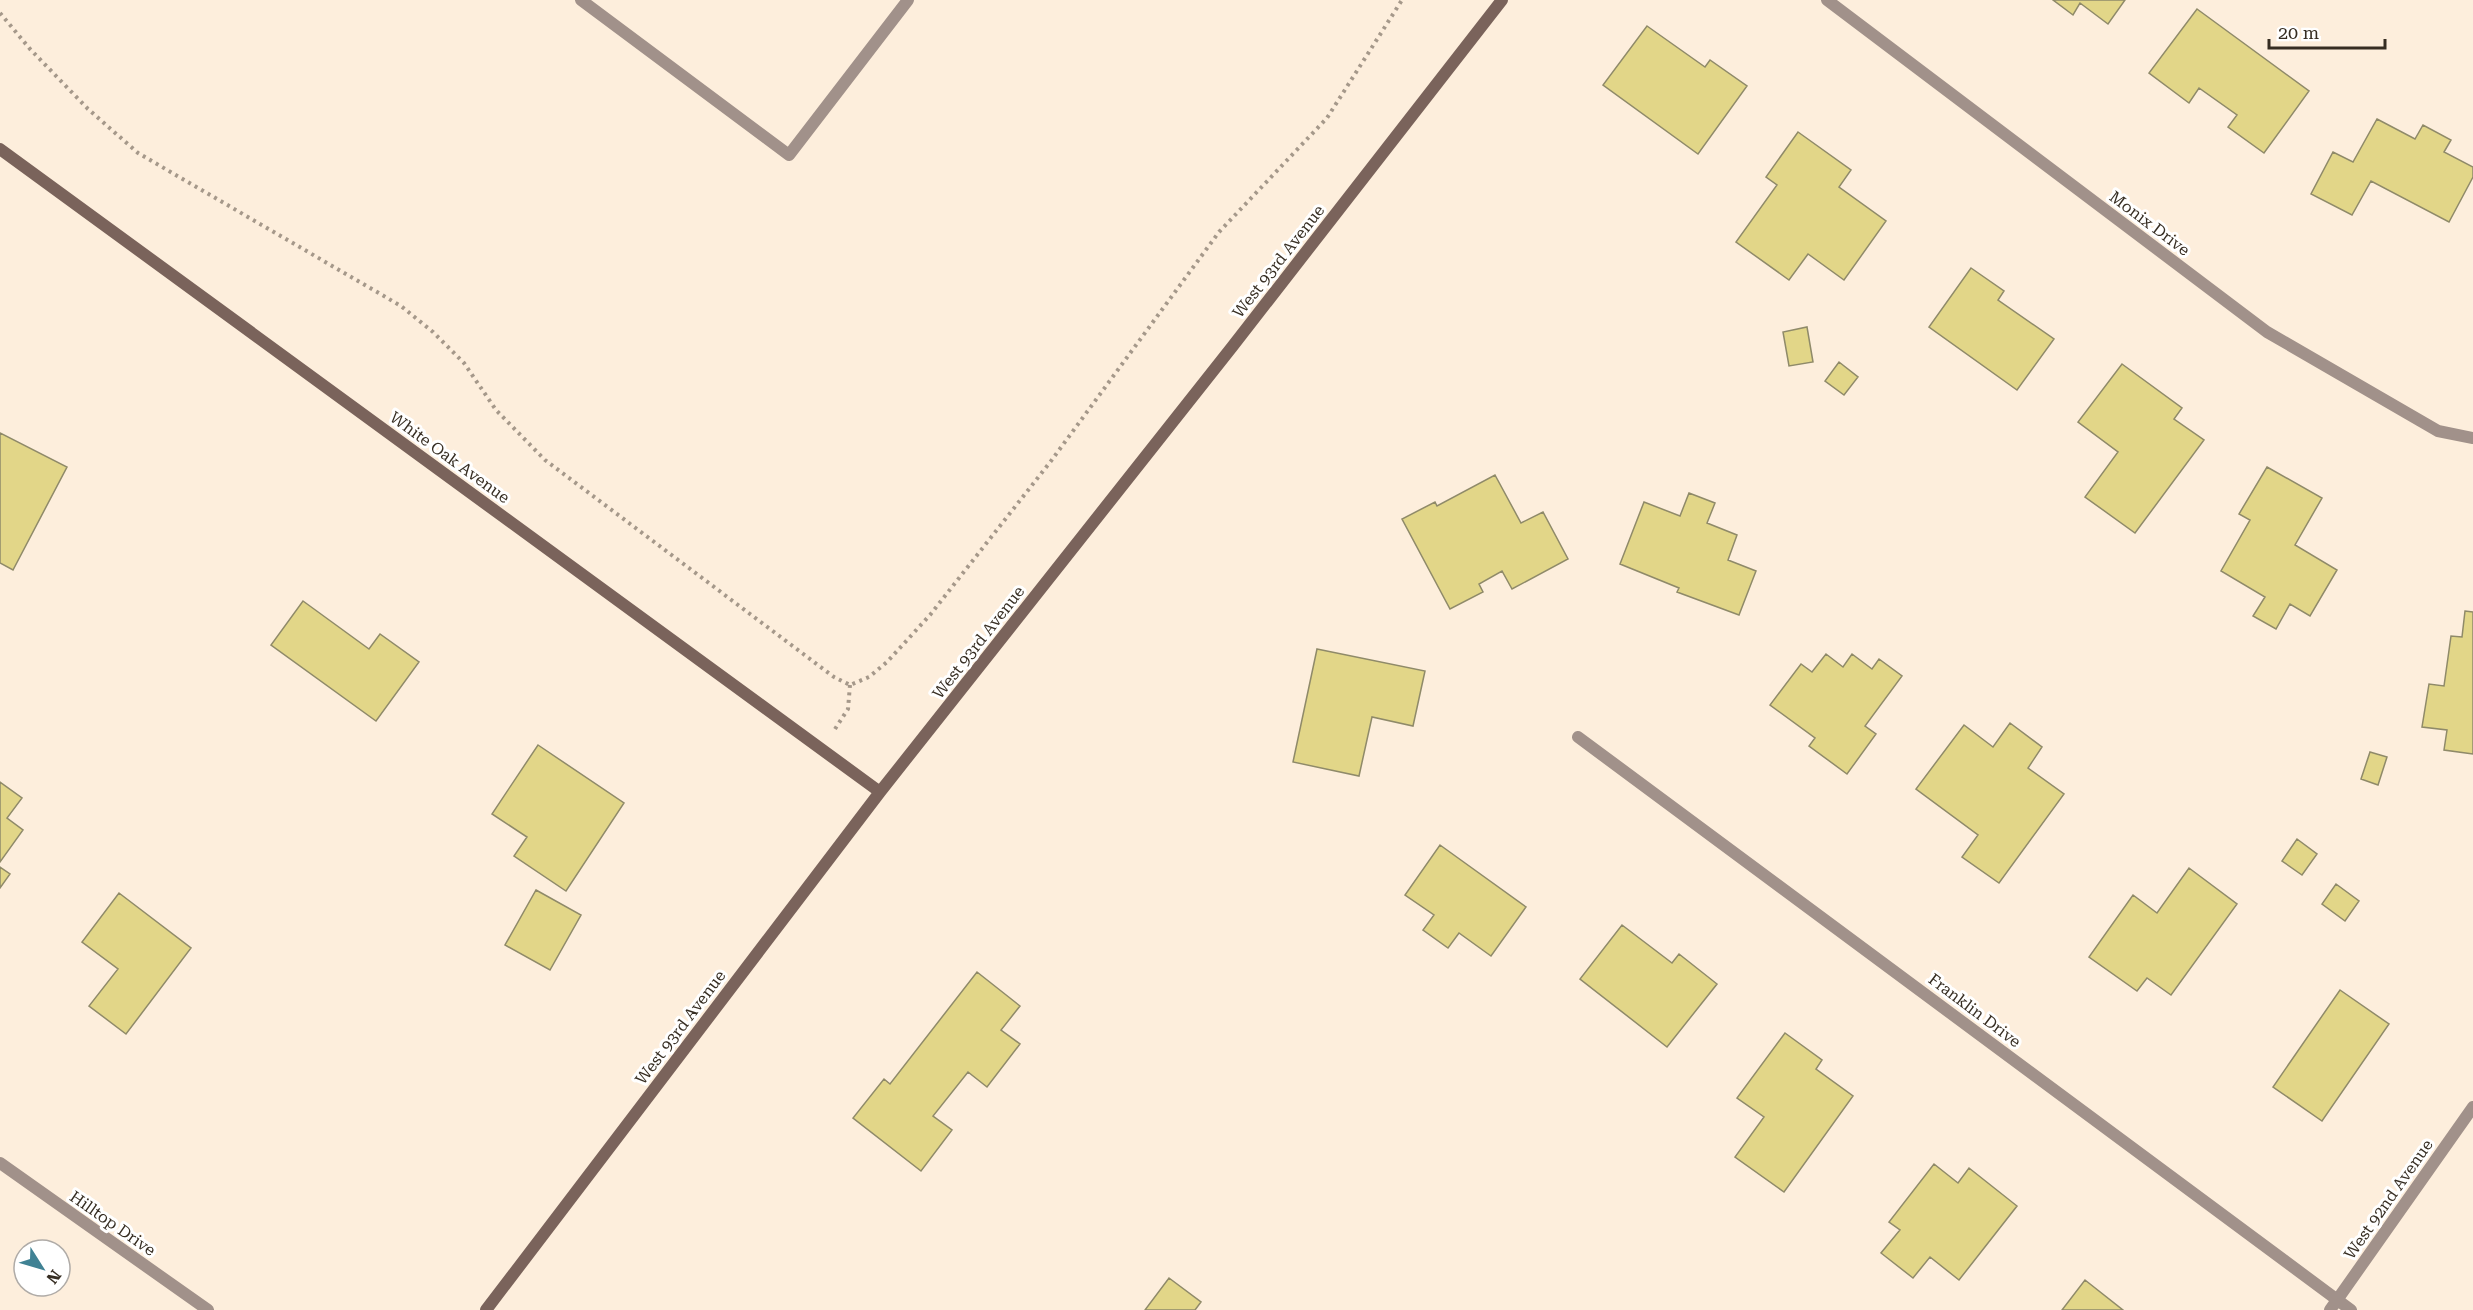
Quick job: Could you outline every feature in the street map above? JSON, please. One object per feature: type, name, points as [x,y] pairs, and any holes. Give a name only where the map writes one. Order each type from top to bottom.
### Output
[{"type":"street","points":[[581,0],[789,155],[908,0]]},
{"type":"street","name":"West 93rd Avenue","points":[[486,1310],[880,792],[1232,347],[1502,0]]},
{"type":"street","name":"Monix Drive","points":[[1827,0],[2267,332],[2438,432],[2473,438]]},
{"type":"street","name":"White Oak Avenue","points":[[0,149],[880,792]]},
{"type":"street","name":"Franklin Drive","points":[[1578,737],[2334,1305],[2351,1310]]},
{"type":"street","name":"West 92nd Avenue","points":[[2334,1305],[2473,1107]]},
{"type":"street","name":"Hilltop Drive","points":[[0,1163],[208,1310]]},
{"type":"path","points":[[850,685],[869,677],[887,662],[930,615],[1051,461],[1219,232],[1327,118],[1402,0]]},
{"type":"path","points":[[0,13],[30,49],[87,109],[138,153],[401,306],[433,332],[464,363],[496,410],[545,460],[834,676],[850,685]]},
{"type":"path","points":[[821,749],[848,710],[850,685]]},
{"type":"building","points":[[2053,0],[2125,0],[2108,24],[2080,3],[2073,15]]},
{"type":"building","points":[[2197,9],[2309,91],[2264,153],[2228,127],[2237,115],[2199,88],[2189,103],[2149,73]]},
{"type":"building","points":[[1647,26],[1705,67],[1710,60],[1747,86],[1698,154],[1603,85]]},
{"type":"building","points":[[2377,119],[2415,139],[2423,125],[2451,140],[2444,152],[2473,167],[2473,177],[2449,222],[2371,181],[2352,215],[2311,194],[2333,152],[2353,162]]},
{"type":"building","points":[[1798,132],[1851,170],[1839,187],[1886,221],[1844,280],[1808,254],[1789,280],[1736,242],[1777,185],[1766,177]]},
{"type":"building","points":[[1971,268],[2004,291],[1998,300],[2054,339],[2017,390],[1929,327]]},
{"type":"building","points":[[1807,327],[1813,362],[1789,366],[1783,332]]},
{"type":"building","points":[[1839,362],[1858,377],[1844,395],[1825,381]]},
{"type":"building","points":[[2122,364],[2182,408],[2174,419],[2204,440],[2135,533],[2085,497],[2118,452],[2078,422]]},
{"type":"building","points":[[0,433],[67,467],[13,570],[0,563]]},
{"type":"building","points":[[2267,467],[2322,498],[2295,545],[2337,570],[2310,616],[2290,604],[2276,629],[2253,616],[2265,597],[2221,571],[2250,520],[2239,514]]},
{"type":"building","points":[[1495,475],[1521,523],[1543,512],[1568,559],[1512,589],[1502,571],[1479,584],[1483,592],[1450,609],[1402,519],[1435,502],[1437,506]]},
{"type":"building","points":[[1689,493],[1715,503],[1707,523],[1737,535],[1728,560],[1756,571],[1739,615],[1677,592],[1679,588],[1620,564],[1644,502],[1680,516]]},
{"type":"building","points":[[303,601],[369,649],[380,634],[419,662],[376,721],[271,645]]},
{"type":"building","points":[[2465,611],[2473,612],[2473,754],[2444,750],[2447,730],[2422,727],[2429,684],[2444,686],[2451,636],[2462,637]]},
{"type":"building","points":[[1317,649],[1425,671],[1413,726],[1372,717],[1359,776],[1293,762]]},
{"type":"building","points":[[1826,654],[1843,667],[1852,654],[1872,669],[1879,659],[1902,676],[1865,726],[1876,734],[1847,774],[1809,746],[1815,738],[1770,705],[1801,664],[1812,672]]},
{"type":"building","points":[[2010,723],[2042,747],[2028,768],[2064,794],[1999,883],[1962,857],[1978,835],[1916,789],[1964,725],[1993,747]]},
{"type":"building","points":[[538,745],[624,803],[566,891],[514,856],[527,837],[492,814]]},
{"type":"building","points":[[2370,752],[2387,757],[2378,785],[2361,779]]},
{"type":"building","points":[[0,782],[22,798],[7,818],[23,830],[0,862]]},
{"type":"building","points":[[2297,839],[2317,854],[2302,875],[2282,861]]},
{"type":"building","points":[[1440,845],[1526,907],[1491,956],[1459,933],[1448,948],[1423,930],[1434,915],[1405,895]]},
{"type":"building","points":[[0,867],[10,874],[0,888]]},
{"type":"building","points":[[2189,868],[2237,904],[2171,995],[2147,978],[2137,991],[2089,957],[2133,895],[2157,913]]},
{"type":"building","points":[[2336,884],[2359,901],[2345,921],[2322,904]]},
{"type":"building","points":[[536,890],[581,915],[550,970],[505,945]]},
{"type":"building","points":[[119,893],[191,948],[126,1034],[89,1006],[118,969],[82,942]]},
{"type":"building","points":[[1622,925],[1672,963],[1679,954],[1717,984],[1667,1047],[1580,979]]},
{"type":"building","points":[[977,972],[1020,1006],[1001,1030],[1020,1044],[987,1087],[968,1072],[933,1116],[952,1130],[921,1171],[853,1118],[884,1079],[890,1084]]},
{"type":"building","points":[[2340,990],[2389,1024],[2322,1121],[2273,1087]]},
{"type":"building","points":[[1785,1033],[1822,1060],[1816,1069],[1853,1096],[1784,1192],[1735,1157],[1764,1117],[1737,1098]]},
{"type":"building","points":[[1934,1164],[1958,1183],[1969,1168],[2017,1206],[1959,1280],[1930,1257],[1913,1278],[1881,1253],[1900,1230],[1889,1222]]},
{"type":"building","points":[[1169,1278],[1201,1302],[1195,1310],[1145,1310]]},
{"type":"building","points":[[2085,1280],[2123,1310],[2062,1310]]}]
